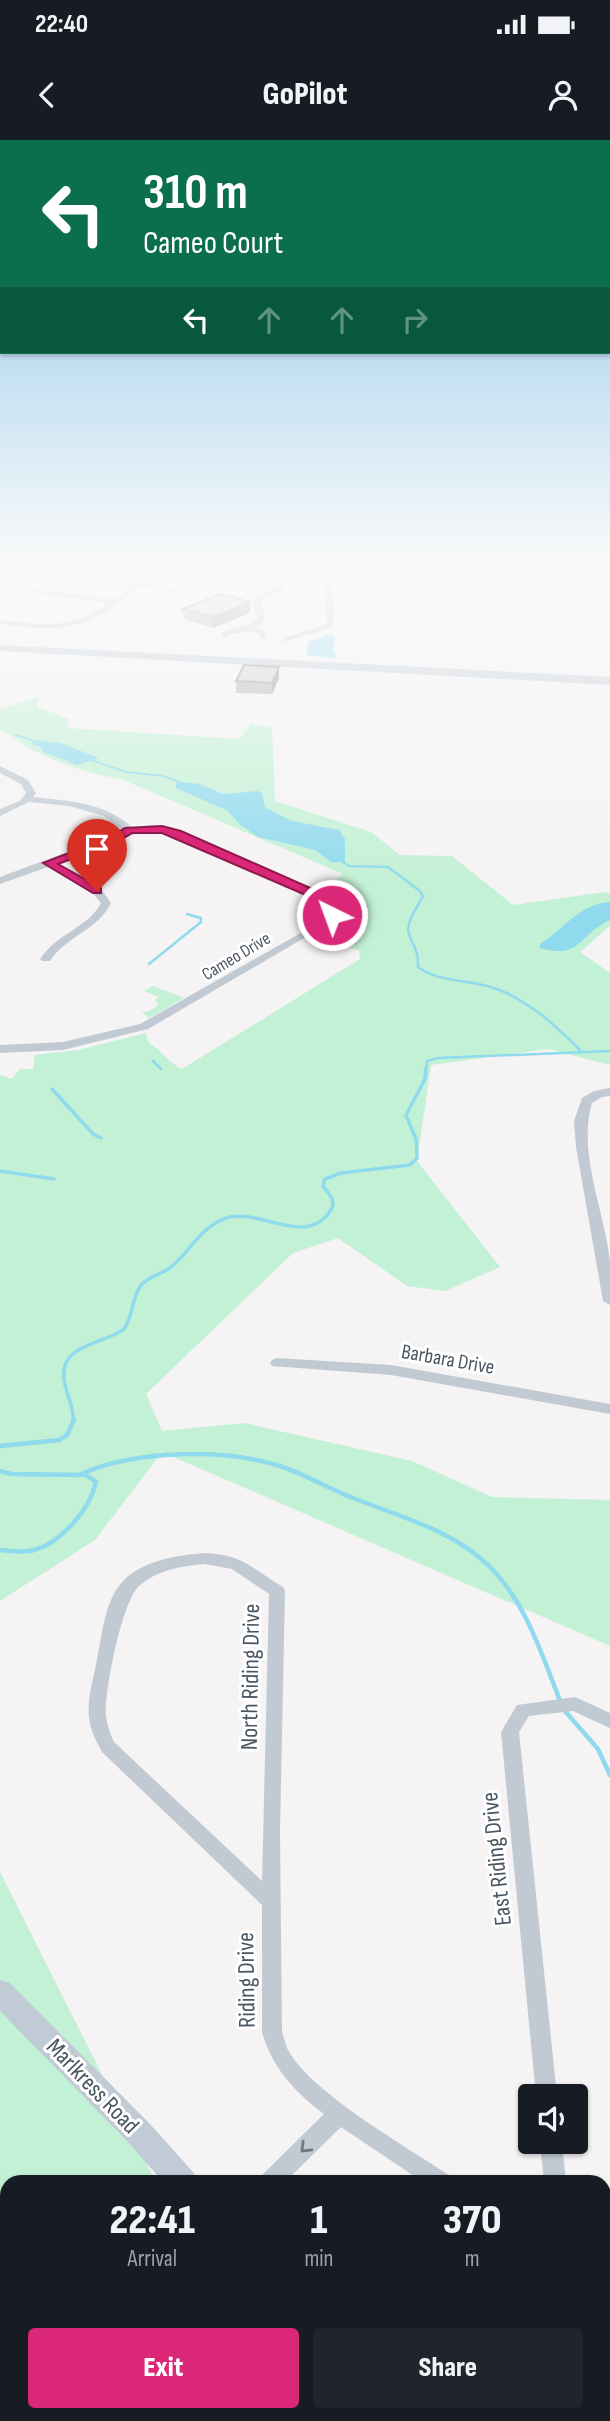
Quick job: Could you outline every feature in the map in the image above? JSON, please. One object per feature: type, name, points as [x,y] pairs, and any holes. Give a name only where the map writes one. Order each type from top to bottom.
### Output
[{"type":"main road","points":[[470,673],[610,681]]},
{"type":"main road","name":"Marlkress Road","points":[[0,1993],[139,2133],[176,2175]]},
{"type":"street","points":[[0,769],[29,786],[31,793],[27,799],[0,814]]},
{"type":"street","points":[[27,799],[98,809],[118,819],[129,830]]},
{"type":"street","name":"Cameo Drive","points":[[0,881],[114,839],[129,830],[158,829],[177,833],[319,896],[331,906],[332,915],[320,927],[144,1027],[63,1046],[0,1049]]},
{"type":"street","points":[[46,960],[54,945],[96,918],[106,904],[97,891],[48,863]]},
{"type":"street","points":[[610,1092],[598,1094],[586,1101],[580,1121],[582,1147],[610,1301]]},
{"type":"street","name":"Barbara Drive","points":[[277,1363],[391,1370],[610,1409]]},
{"type":"street","name":"North Riding Drive","points":[[178,1561],[228,1561],[241,1566],[277,1591],[271,1902],[108,1747],[98,1731],[96,1705],[116,1611],[124,1590],[153,1569],[178,1561]]},
{"type":"street","name":"East Riding Drive","points":[[545,2084],[510,1732],[523,1710],[575,1704],[610,1721]]},
{"type":"street","name":"Riding Drive","points":[[271,1902],[271,2032],[278,2054],[298,2078],[340,2113],[431,2175]]},
{"type":"street","points":[[277,2175],[340,2113]]},
{"type":"street","points":[[552,2154],[554,2175]]},
{"type":"green space","points":[[39,697],[38,707],[69,719],[67,728],[240,739],[251,724],[272,728],[275,801],[371,832],[400,855],[452,856],[513,905],[606,892],[610,895],[610,926],[580,952],[610,973],[610,1065],[548,1049],[431,1065],[417,1161],[500,1267],[445,1291],[407,1286],[338,1238],[293,1253],[146,1394],[162,1431],[244,1423],[412,1461],[492,1497],[610,1500],[610,1646],[162,1452],[95,1540],[0,1601],[0,1075],[12,1079],[20,1069],[33,1069],[35,1055],[78,1050],[146,1033],[148,1042],[182,1069],[360,959],[359,951],[321,937],[348,915],[338,893],[327,888],[343,874],[121,779],[54,760],[0,731],[0,709]]},
{"type":"green space","points":[[153,986],[184,998],[149,1018],[142,1012],[150,1011],[159,1004],[155,1000],[159,997],[144,991]]},
{"type":"green space","points":[[0,1872],[152,2175],[0,2175]]},
{"type":"water","points":[[32,740],[61,743],[99,758],[77,765],[43,752],[41,747],[32,744]]},
{"type":"water","points":[[176,783],[200,784],[223,794],[258,791],[262,793],[265,807],[292,821],[339,830],[345,839],[345,862],[331,862],[315,850],[258,837],[239,824],[228,811],[176,788]]},
{"type":"water","points":[[610,902],[610,920],[591,932],[579,944],[564,951],[540,948],[540,944],[581,912],[589,907]]},
{"type":"building","points":[[240,673],[276,673],[272,683],[236,681]]},
{"type":"waterway","points":[[16,735],[34,741]]},
{"type":"waterway","points":[[91,760],[126,772],[163,776],[185,784]]},
{"type":"waterway","points":[[340,860],[349,866],[388,867],[420,891],[423,896],[410,920],[408,930],[418,967],[435,976],[482,984],[516,998],[550,1022],[580,1050]]},
{"type":"waterway","points":[[338,936],[351,928],[362,907],[367,906]]},
{"type":"waterway","points":[[149,964],[201,922],[201,918],[187,914]]},
{"type":"waterway","points":[[426,1070],[427,1061],[438,1058],[610,1051]]},
{"type":"waterway","points":[[153,1061],[161,1069]]},
{"type":"waterway","points":[[73,1422],[73,1411],[64,1378],[69,1358],[85,1346],[124,1329],[142,1284],[170,1268],[212,1225],[230,1217],[243,1216],[300,1227],[312,1225],[324,1219],[333,1206],[332,1198],[323,1186],[325,1179],[341,1173],[410,1165],[417,1158],[416,1139],[406,1115],[425,1079],[426,1068]]},
{"type":"waterway","points":[[52,1089],[93,1134],[101,1138]]},
{"type":"waterway","points":[[0,1171],[54,1179]]},
{"type":"waterway","points":[[0,1446],[59,1440],[67,1435],[74,1420]]},
{"type":"waterway","points":[[81,1474],[103,1466],[153,1456],[206,1454],[257,1460],[280,1466],[445,1535],[490,1567],[514,1597],[532,1631],[561,1703]]},
{"type":"waterway","points":[[0,1471],[11,1474],[86,1475],[96,1482],[88,1503],[64,1533],[44,1546],[30,1551],[0,1550]]},
{"type":"waterway","points":[[564,1710],[598,1749],[610,1775]]},
{"type":"route","points":[[97,891],[48,863],[114,839],[129,830],[162,830],[177,833],[319,896],[331,906],[332,915]]}]
